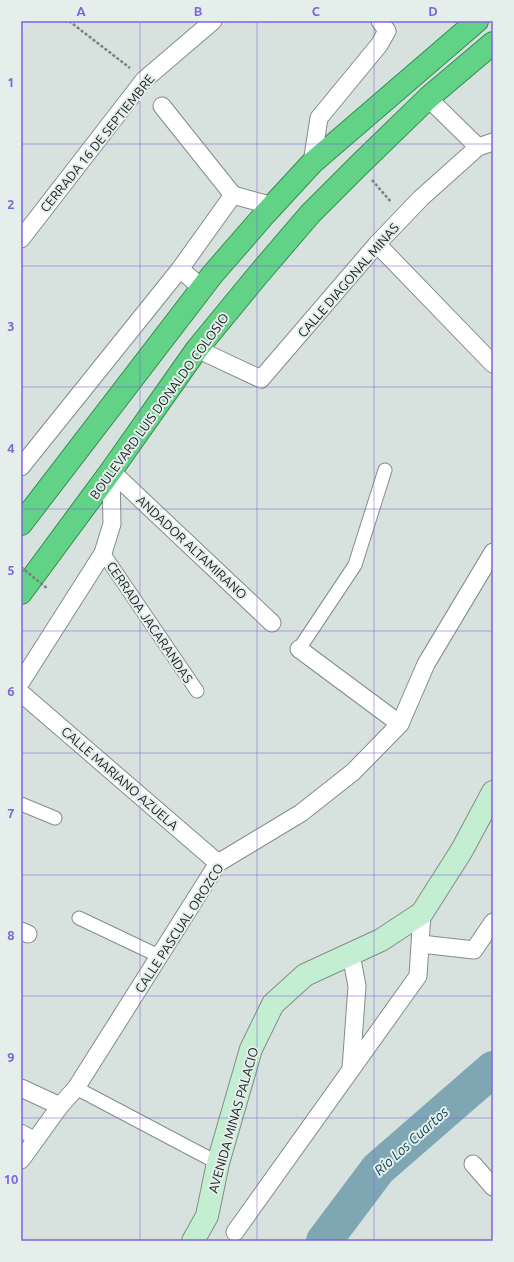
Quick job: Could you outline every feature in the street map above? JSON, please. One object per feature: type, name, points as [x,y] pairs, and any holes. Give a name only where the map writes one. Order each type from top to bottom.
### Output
[{"type":"highway","points":[[21,524],[202,288],[273,206],[312,163],[476,21]]},
{"type":"highway","name":"BOULEVARD LUIS DONALDO COLOSIO","points":[[21,593],[112,471],[197,349],[310,214],[428,98],[493,43]]},
{"type":"main road","name":"AVENIDA MINAS PALACIO","points":[[193,1241],[207,1216],[218,1164],[251,1049],[273,1004],[305,975],[381,940],[422,913],[462,850],[493,792]]},
{"type":"street","name":"CERRADA 16 DE SEPTIEMBRE","points":[[21,239],[144,80],[213,21]]},
{"type":"street","points":[[312,163],[319,118],[379,45],[387,31],[380,21]]},
{"type":"street","points":[[428,98],[486,144]]},
{"type":"street","points":[[162,106],[233,195],[273,206]]},
{"type":"street","name":"CALLE DIAGONAL MINAS","points":[[197,349],[261,379],[377,244],[404,216],[486,144]]},
{"type":"street","points":[[21,467],[180,269],[233,195]]},
{"type":"street","points":[[377,244],[493,364]]},
{"type":"street","points":[[180,269],[202,288]]},
{"type":"street","points":[[385,470],[355,565],[299,649],[400,724]]},
{"type":"street","points":[[21,682],[103,553],[112,524],[112,471]]},
{"type":"street","name":"ANDADOR ALTAMIRANO","points":[[112,471],[272,623]]},
{"type":"street","name":"CALLE PASCUAL OROZCO","points":[[21,1160],[60,1106],[76,1088],[218,863],[301,814],[353,772],[400,724],[426,664],[493,552]]},
{"type":"street","name":"CERRADA JACARANDAS","points":[[103,553],[197,691]]},
{"type":"street","name":"CALLE MARIANO AZUELA","points":[[21,693],[218,863]]},
{"type":"street","points":[[21,804],[55,818]]},
{"type":"street","points":[[235,1232],[418,976],[422,913]]},
{"type":"street","points":[[79,918],[159,956]]},
{"type":"street","points":[[421,944],[474,950],[493,922]]},
{"type":"street","points":[[351,1070],[357,986],[352,954]]},
{"type":"street","points":[[21,1088],[60,1106]]},
{"type":"street","points":[[76,1088],[218,1164]]},
{"type":"street","points":[[21,1131],[36,1139]]},
{"type":"street","points":[[473,1164],[493,1187]]},
{"type":"path","points":[[69,21],[144,80]]},
{"type":"path","points":[[359,165],[404,216]]},
{"type":"path","points":[[21,567],[48,589]]},
{"type":"waterway","name":"Río Los Cuartos","points":[[324,1241],[378,1169],[493,1069]]}]
